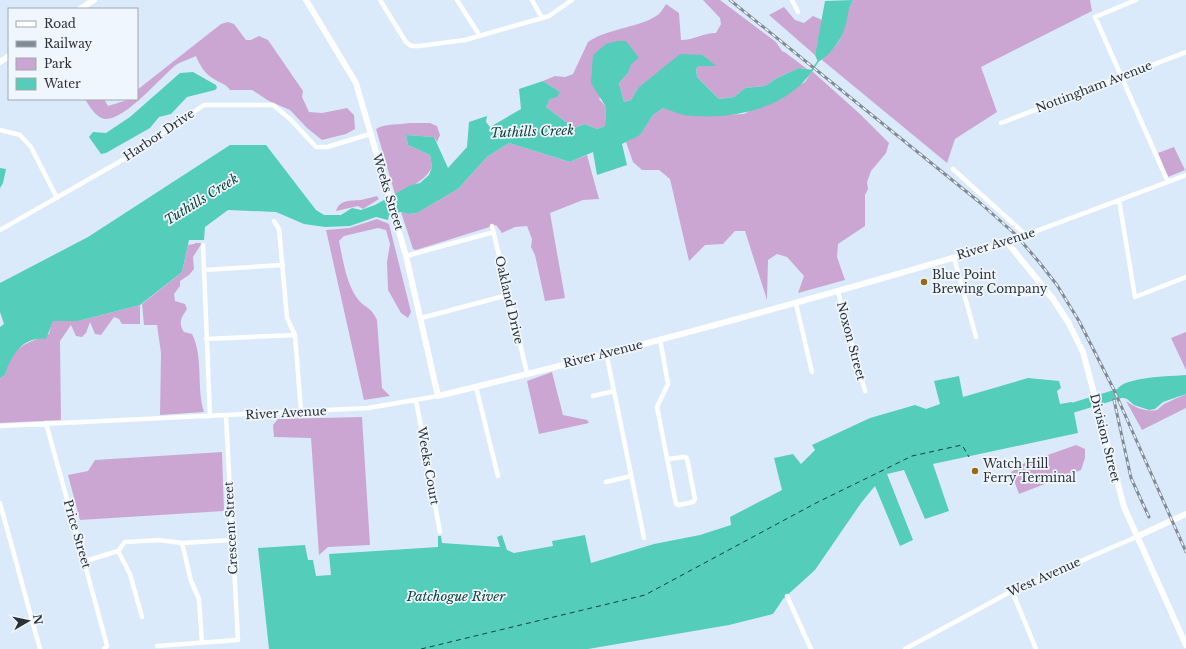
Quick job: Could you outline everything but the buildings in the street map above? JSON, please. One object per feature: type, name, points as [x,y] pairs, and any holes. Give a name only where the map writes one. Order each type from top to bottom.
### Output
[{"type":"main road","points":[[82,8],[94,0]]},
{"type":"main road","name":"Weeks Street","points":[[306,0],[356,83],[395,214],[421,318],[438,396]]},
{"type":"main road","name":"River Avenue","points":[[438,396],[796,304],[1007,242]]},
{"type":"main road","name":"Division Street","points":[[1007,242],[1045,289],[1068,322],[1083,352],[1120,493],[1136,537],[1186,645]]},
{"type":"main road","name":"West Avenue","points":[[1136,537],[1186,514]]},
{"type":"street","points":[[380,0],[406,42],[411,46],[465,40],[480,36],[549,16],[572,0]]},
{"type":"street","points":[[457,0],[480,36]]},
{"type":"street","points":[[532,0],[542,18]]},
{"type":"street","points":[[792,0],[798,12]]},
{"type":"street","points":[[1136,0],[1095,16],[1168,182]]},
{"type":"street","name":"Nottingham Avenue","points":[[1002,123],[1186,52]]},
{"type":"street","name":"Harbor Drive","points":[[0,230],[126,158],[204,105],[273,105],[290,119],[316,147],[330,146],[370,134]]},
{"type":"street","points":[[0,130],[20,134],[31,147],[57,198]]},
{"type":"street","points":[[953,169],[1028,236]]},
{"type":"street","name":"River Avenue","points":[[1007,242],[1028,236],[1186,175]]},
{"type":"street","points":[[1119,200],[1135,297],[1186,277]]},
{"type":"street","points":[[274,221],[279,229],[287,318],[295,335],[301,411]]},
{"type":"street","name":"Oakland Drive","points":[[492,226],[527,373]]},
{"type":"street","points":[[406,256],[494,232]]},
{"type":"street","points":[[202,245],[210,416]]},
{"type":"street","points":[[954,258],[976,337]]},
{"type":"street","points":[[204,270],[283,265]]},
{"type":"street","points":[[1014,294],[1028,294],[1045,289]]},
{"type":"street","name":"Noxon Street","points":[[838,292],[865,391]]},
{"type":"street","points":[[421,318],[508,295]]},
{"type":"street","points":[[796,304],[812,372]]},
{"type":"street","points":[[206,339],[295,335]]},
{"type":"street","points":[[660,339],[668,384],[657,407],[667,459],[676,504],[679,505],[693,502],[695,499],[687,458],[667,459]]},
{"type":"street","points":[[606,352],[644,538]]},
{"type":"street","points":[[476,387],[498,476]]},
{"type":"street","points":[[593,396],[614,391]]},
{"type":"street","name":"River Avenue","points":[[0,426],[368,408],[438,396]]},
{"type":"street","name":"Weeks Court","points":[[416,400],[440,532]]},
{"type":"street","name":"Crescent Street","points":[[202,643],[238,640],[226,416]]},
{"type":"street","name":"Price Street","points":[[46,423],[85,561],[106,648]]},
{"type":"street","points":[[606,482],[631,476]]},
{"type":"street","points":[[0,503],[40,649]]},
{"type":"street","name":"West Avenue","points":[[905,649],[1012,591],[1136,537]]},
{"type":"street","points":[[85,561],[118,552],[124,542],[159,540],[182,543],[232,540]]},
{"type":"street","points":[[157,646],[202,643],[199,599],[191,581],[182,543]]},
{"type":"street","points":[[118,552],[130,574],[142,617]]},
{"type":"street","points":[[1012,591],[1036,649]]},
{"type":"street","points":[[787,596],[811,649]]},
{"type":"green space","points":[[703,0],[720,0],[776,42],[782,51],[807,69],[799,68],[777,78],[765,86],[745,88],[734,97],[719,99],[697,77],[696,69],[699,66],[715,66],[703,55],[638,88],[631,100],[624,102],[619,83],[628,73],[632,48],[599,99],[606,107],[605,126],[597,129],[585,124],[574,128],[546,107],[550,99],[560,92],[543,81],[555,76],[565,77],[573,74],[588,42],[596,37],[644,22],[659,14],[666,4],[679,13],[681,40],[716,33],[721,24],[720,18]]},
{"type":"green space","points":[[853,0],[1090,0],[1092,11],[981,67],[997,112],[955,139],[947,163],[822,60],[839,41],[848,10]]},
{"type":"green space","points":[[784,7],[795,20],[804,23],[813,16],[822,20],[815,55],[769,15]]},
{"type":"green space","points":[[228,22],[234,24],[246,40],[251,40],[259,36],[268,40],[303,91],[302,97],[309,112],[322,113],[347,108],[354,115],[355,129],[346,134],[322,140],[307,128],[290,110],[269,101],[252,90],[230,90],[205,72],[196,56],[176,65],[133,105],[114,117],[106,119],[99,117],[86,100],[105,100],[108,106],[126,100],[138,100],[138,89],[221,24]]},
{"type":"green space","points":[[812,71],[861,115],[889,143],[886,153],[871,171],[867,182],[868,189],[865,195],[865,226],[838,244],[837,257],[845,280],[798,293],[804,276],[787,257],[777,254],[768,260],[767,300],[745,231],[735,231],[723,244],[705,245],[689,261],[670,179],[659,170],[642,170],[633,162],[626,142],[640,134],[653,115],[663,108],[692,116],[744,114],[805,82]]},
{"type":"green space","points":[[430,123],[437,126],[440,135],[437,142],[434,137],[406,135],[408,145],[430,155],[432,167],[421,180],[395,194],[376,129],[388,125]]},
{"type":"green space","points":[[509,143],[570,162],[587,155],[599,199],[583,200],[550,213],[565,298],[545,301],[535,255],[531,247],[532,239],[527,226],[515,227],[502,233],[496,225],[416,250],[413,249],[401,212],[408,214],[417,213],[458,189],[487,157]]},
{"type":"green space","points":[[1174,147],[1185,170],[1168,177],[1158,153]]},
{"type":"green space","points":[[377,196],[379,199],[363,209],[358,206],[336,211],[340,204]]},
{"type":"green space","points":[[377,219],[389,224],[411,312],[408,318],[401,313],[388,290],[387,262],[390,244],[386,230],[378,228],[344,236],[339,241],[345,271],[353,292],[362,304],[375,315],[377,320],[382,388],[390,396],[364,400],[326,230],[349,228]]},
{"type":"green space","points":[[202,243],[193,257],[194,269],[189,275],[180,281],[180,286],[174,294],[175,301],[185,304],[187,309],[182,318],[181,326],[184,332],[192,334],[196,343],[199,363],[200,393],[204,412],[160,415],[161,353],[157,325],[144,325],[142,304],[182,272],[188,245]]},
{"type":"green space","points":[[140,305],[140,324],[122,324],[119,319],[114,317],[101,335],[95,334],[90,322],[86,333],[82,337],[76,336],[71,325],[60,341],[61,420],[0,423],[0,378],[5,375],[12,357],[20,347],[49,334],[52,321],[78,321]]},
{"type":"green space","points":[[1186,332],[1186,370],[1171,338]]},
{"type":"green space","points":[[552,372],[563,415],[587,420],[589,423],[539,434],[527,381]]},
{"type":"green space","points":[[1186,394],[1186,408],[1142,430],[1126,401],[1141,409],[1157,410],[1164,404]]},
{"type":"green space","points":[[362,417],[370,545],[328,547],[319,555],[311,438],[274,437],[273,425],[278,419]]},
{"type":"green space","points":[[1076,445],[1085,449],[1085,458],[1081,470],[1019,494],[1011,472],[1025,463]]},
{"type":"green space","points":[[222,452],[224,511],[80,520],[68,475],[88,471],[95,460]]},
{"type":"water","points":[[853,0],[840,39],[834,48],[818,62],[815,55],[825,1]]},
{"type":"water","points":[[626,41],[639,58],[631,64],[628,73],[619,83],[624,102],[631,100],[638,88],[680,54],[703,55],[716,66],[699,66],[696,69],[697,77],[719,99],[734,97],[745,88],[765,86],[777,78],[799,68],[813,70],[790,94],[775,102],[743,113],[689,116],[663,108],[653,115],[640,135],[622,144],[627,165],[597,175],[593,152],[570,162],[509,143],[487,157],[458,189],[417,213],[408,214],[401,212],[389,215],[388,220],[376,217],[350,226],[325,227],[304,224],[276,212],[228,210],[205,227],[204,240],[189,240],[182,272],[140,305],[78,321],[53,321],[46,339],[38,339],[24,344],[14,354],[5,375],[0,378],[0,327],[4,324],[0,312],[0,283],[88,237],[230,145],[266,145],[316,210],[324,215],[341,215],[352,208],[361,210],[375,205],[411,185],[420,183],[429,175],[432,167],[430,155],[408,145],[406,135],[434,137],[448,168],[467,147],[469,122],[487,116],[486,122],[490,127],[521,109],[519,89],[543,81],[560,92],[557,97],[550,99],[546,107],[574,128],[585,124],[597,129],[605,126],[606,107],[591,83],[593,55],[606,44]]},
{"type":"water","points":[[193,72],[216,85],[217,88],[215,90],[187,97],[171,114],[159,117],[150,128],[106,153],[101,154],[89,137],[93,132],[106,133],[130,117],[180,73]]},
{"type":"water","points":[[0,168],[6,169],[3,183],[0,188]]},
{"type":"water","points":[[1186,375],[1186,394],[1163,402],[1155,409],[1149,410],[1134,405],[1127,399],[1120,397],[1117,390],[1128,382],[1137,380]]},
{"type":"water","name":"Patchogue River","points":[[959,376],[963,397],[1028,378],[1059,381],[1061,388],[1057,391],[1060,404],[1072,402],[1078,433],[933,464],[949,511],[925,519],[904,470],[887,474],[913,540],[900,546],[875,486],[861,503],[815,570],[783,599],[773,614],[729,625],[588,649],[269,649],[258,548],[305,545],[308,560],[313,560],[316,576],[331,575],[329,554],[438,547],[438,536],[441,536],[442,543],[500,547],[497,537],[502,535],[507,550],[514,553],[553,546],[552,541],[585,535],[591,563],[654,544],[700,535],[731,525],[730,517],[782,490],[774,458],[793,454],[801,464],[815,450],[812,445],[870,418],[915,405],[926,409],[940,404],[934,381]]},
{"type":"waterway","name":"Tuthills Creek","points":[[812,70],[819,60]]},
{"type":"waterway","name":"Patchogue River","points":[[1062,411],[1131,390]]},
{"type":"ferry route","points":[[421,649],[645,595],[816,503],[912,456],[962,445],[969,457]]},
{"type":"railway","points":[[730,0],[978,201],[1015,234],[1039,262],[1057,285],[1079,321],[1114,390],[1186,552]]},
{"type":"railway","points":[[1114,400],[1131,478],[1149,517]]},
{"type":"place","name":"Blue Point Brewing Company","points":[[924,282]]},
{"type":"place","name":"Watch Hill Ferry Terminal","points":[[975,471]]}]
